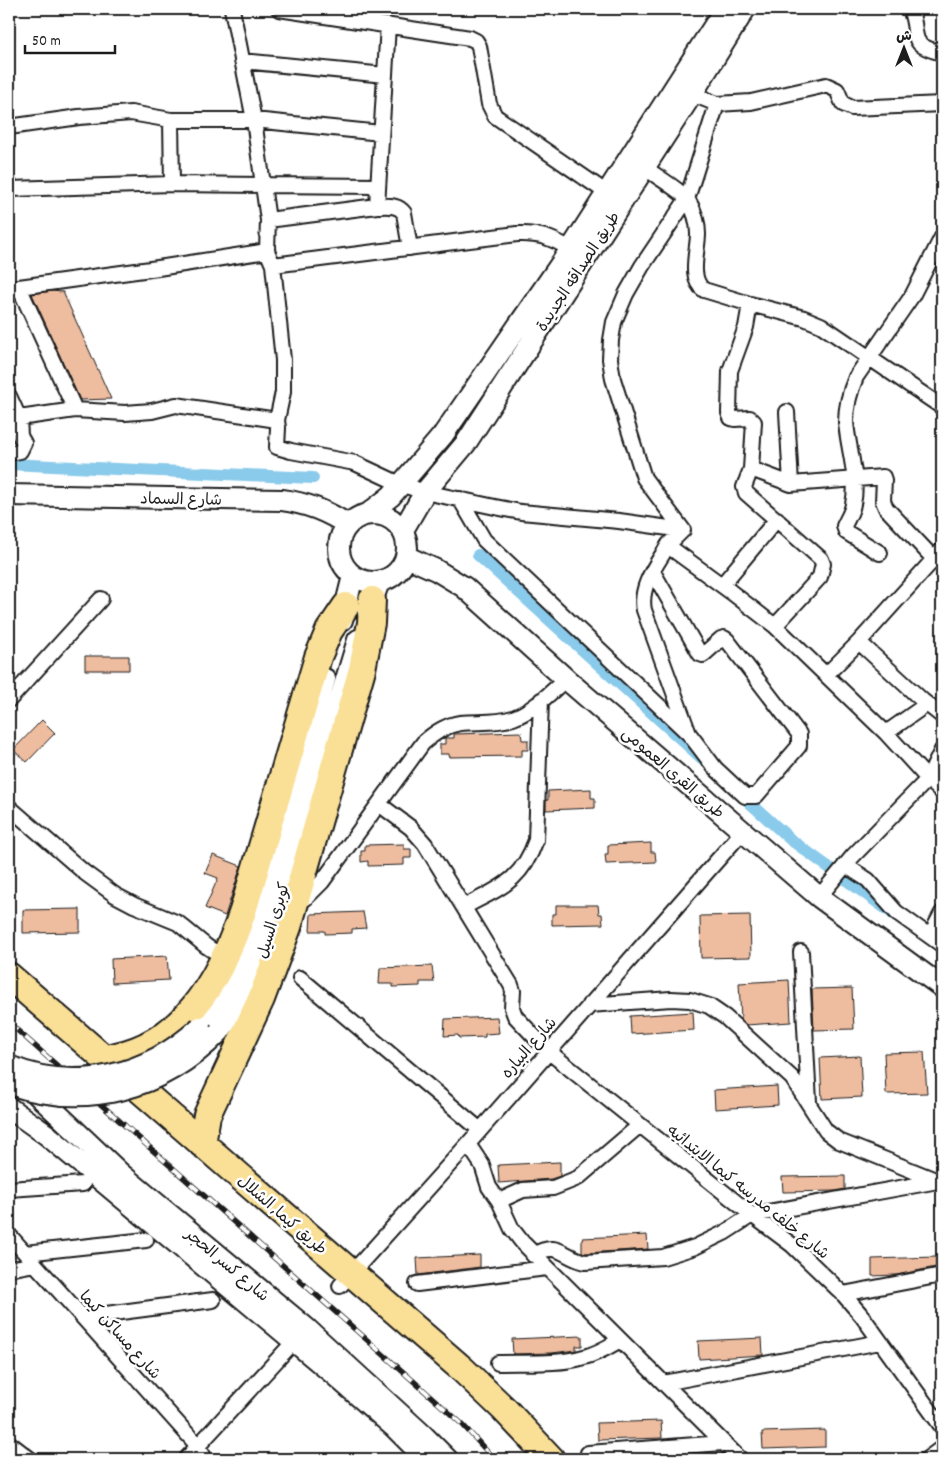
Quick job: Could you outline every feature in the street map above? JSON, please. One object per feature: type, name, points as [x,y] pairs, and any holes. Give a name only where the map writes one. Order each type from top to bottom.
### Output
[{"type":"highway","points":[[202,1144],[207,1115],[265,991],[286,935],[362,669],[376,591]]},
{"type":"highway","points":[[104,1058],[130,1054],[154,1044],[175,1028],[200,998],[226,953],[243,911],[318,657],[329,631],[346,606]]},
{"type":"highway","name":"طريق كيما, الشلال","points":[[9,976],[202,1144],[345,1280]]},
{"type":"highway","name":"طريق كيما, الشلال","points":[[9,998],[456,1375],[504,1409],[551,1459]]},
{"type":"highway","name":"طريق كيما, الشلال","points":[[456,1375],[529,1459]]},
{"type":"street","points":[[232,9],[254,120],[268,220],[268,251],[273,265],[283,360],[283,392],[277,420],[277,447],[355,463],[400,484],[425,492],[521,512],[619,521],[683,530]]},
{"type":"street","points":[[279,9],[470,38],[476,41],[479,46],[489,104],[495,116],[607,193]]},
{"type":"street","name":"طريق الصداقه الجديدة","points":[[368,514],[391,496],[443,435],[571,249],[607,193],[637,162],[692,94],[718,37],[724,9]]},
{"type":"street","name":"طريق الصداقه الجديدة","points":[[403,530],[425,492],[466,443],[637,162],[718,37],[745,9]]},
{"type":"street","points":[[910,9],[919,44],[926,49],[942,53]]},
{"type":"street","points":[[377,206],[388,25]]},
{"type":"street","points":[[242,61],[385,75]]},
{"type":"street","points":[[692,94],[717,104],[751,102],[826,85],[837,90],[844,104],[852,108],[942,104]]},
{"type":"street","points":[[683,530],[644,478],[613,379],[610,359],[614,322],[626,294],[642,266],[687,199],[717,104]]},
{"type":"street","points":[[9,127],[79,117],[131,113],[171,120],[254,120],[382,133]]},
{"type":"street","points":[[171,120],[172,184]]},
{"type":"street","points":[[637,162],[687,199],[695,215],[698,233],[696,275],[699,286],[704,290],[804,318],[821,325],[942,407]]},
{"type":"street","points":[[9,189],[172,184],[378,186]]},
{"type":"street","points":[[268,220],[377,206],[393,206],[401,209],[404,213],[410,248]]},
{"type":"street","points":[[273,265],[533,233],[548,237],[571,249]]},
{"type":"street","points":[[880,553],[844,529],[854,502],[855,478],[846,423],[850,390],[868,358],[912,296],[942,237]]},
{"type":"street","points":[[75,410],[14,289],[268,251]]},
{"type":"street","points":[[750,304],[746,327],[730,371],[728,413],[730,418],[750,418],[754,422],[751,468],[744,487],[746,493],[821,559],[823,564],[820,577],[775,626]]},
{"type":"street","points":[[9,396],[19,418],[20,436],[24,443],[18,453],[9,454]]},
{"type":"street","points":[[19,418],[75,410],[125,413],[152,411],[176,405],[277,420]]},
{"type":"street","points":[[787,412],[791,484]]},
{"type":"street","points":[[751,468],[791,484],[855,478],[883,478],[883,500],[886,508],[938,554],[859,642],[826,674]]},
{"type":"street","name":"شارع السماد","points":[[9,495],[282,500],[310,505],[348,525]]},
{"type":"street","points":[[460,499],[484,540],[690,735],[715,768],[745,796],[756,796],[798,746],[800,742],[798,734],[727,640],[721,639],[703,655],[700,654],[653,572]]},
{"type":"street","points":[[368,514],[388,517],[396,522],[407,538],[407,557],[403,566],[397,574],[376,591],[353,576],[345,568],[340,557],[340,540],[348,525],[357,518],[368,514]]},
{"type":"street","points":[[722,585],[777,520]]},
{"type":"street","points":[[683,530],[669,544],[643,592],[642,600],[690,735]]},
{"type":"street","points":[[669,544],[675,551],[775,626],[886,733],[942,792]]},
{"type":"street","name":"طريق القرى العمومى","points":[[407,557],[436,570],[464,587],[566,679],[743,831],[942,988]]},
{"type":"street","name":"كوبرى السيل","points":[[9,1067],[30,1073],[63,1078],[80,1079],[113,1075],[160,1057],[188,1038],[200,1027],[216,1006],[230,984],[254,930],[353,576]]},
{"type":"street","name":"كوبرى السيل","points":[[9,1084],[41,1093],[66,1095],[90,1095],[123,1090],[154,1079],[196,1054],[219,1032],[235,1011],[248,988],[263,953],[337,703],[376,591]]},
{"type":"street","points":[[9,700],[101,599]]},
{"type":"street","points":[[859,642],[942,716]]},
{"type":"street","points":[[294,903],[315,891],[423,743],[433,734],[459,723],[491,722],[514,718],[541,700],[566,679]]},
{"type":"street","points":[[464,907],[512,880],[531,855],[536,840],[541,700]]},
{"type":"street","points":[[886,733],[927,704]]},
{"type":"street","points":[[821,894],[876,831],[928,779],[942,750]]},
{"type":"street","name":"شارع خلف مدرسه كيما الابتدائيه","points":[[380,804],[411,828],[425,844],[511,985],[513,991],[512,1008],[515,1016],[548,1050],[752,1215],[792,1245],[843,1294],[942,1428]]},
{"type":"street","points":[[9,807],[85,873],[115,895],[178,923],[212,950],[226,953]]},
{"type":"street","name":"شارع البياره","points":[[345,1280],[468,1144],[548,1050],[743,831]]},
{"type":"street","points":[[844,867],[868,880],[896,912],[942,945]]},
{"type":"street","points":[[930,936],[942,913]]},
{"type":"street","points":[[801,952],[809,1103]]},
{"type":"street","points":[[300,978],[479,1129]]},
{"type":"street","points":[[589,1004],[671,999],[690,1000],[709,1006],[725,1017],[792,1078],[826,1131],[839,1140],[940,1182]]},
{"type":"street","name":"شارع كسر الحجر","points":[[9,1067],[121,1174],[300,1334],[426,1459]]},
{"type":"street","name":"شارع كسر الحجر","points":[[9,1108],[47,1135],[300,1334],[417,1430],[447,1459]]},
{"type":"street","points":[[499,1201],[524,1190],[553,1188],[578,1178],[640,1125]]},
{"type":"street","points":[[468,1144],[482,1165],[489,1188],[499,1201],[512,1229],[533,1254],[740,1459]]},
{"type":"street","points":[[533,1254],[540,1251],[562,1250],[575,1259],[585,1262],[663,1257],[694,1247],[724,1233],[752,1215],[940,1182]]},
{"type":"street","points":[[9,1189],[83,1184]]},
{"type":"street","name":"شارع مساكن كيما","points":[[9,1235],[198,1446],[205,1459]]},
{"type":"street","points":[[25,1253],[146,1240]]},
{"type":"street","points":[[9,1269],[35,1264]]},
{"type":"street","points":[[417,1284],[547,1268]]},
{"type":"street","points":[[843,1294],[942,1275]]},
{"type":"street","points":[[83,1318],[213,1300]]},
{"type":"street","points":[[186,1459],[300,1334]]},
{"type":"street","points":[[498,1364],[567,1361],[586,1357],[620,1340]]},
{"type":"street","points":[[664,1382],[880,1342]]},
{"type":"street","points":[[9,1443],[30,1459]]},
{"type":"street","points":[[588,1453],[723,1443]]},
{"type":"street","points":[[927,1459],[942,1448]]},
{"type":"building","points":[[51,291],[63,292],[111,399],[80,400],[32,294]]},
{"type":"building","points":[[85,656],[129,656],[129,670],[85,670]]},
{"type":"building","points":[[42,720],[55,733],[27,762],[13,750]]},
{"type":"building","points":[[521,732],[522,740],[528,740],[528,750],[522,750],[522,756],[449,757],[449,754],[440,754],[440,744],[445,744],[445,738],[454,738],[454,734]]},
{"type":"building","points":[[591,789],[591,798],[595,798],[595,808],[546,810],[548,791]]},
{"type":"building","points":[[651,843],[651,852],[655,852],[656,862],[606,864],[605,854],[608,854],[608,845]]},
{"type":"building","points":[[404,844],[404,849],[411,849],[411,858],[404,858],[404,865],[368,866],[368,861],[361,862],[361,851],[365,851],[365,845]]},
{"type":"building","points":[[213,855],[241,866],[225,916],[205,908],[218,878],[205,873]]},
{"type":"building","points":[[556,905],[598,905],[599,914],[602,914],[603,924],[552,925],[552,914],[556,914]]},
{"type":"building","points":[[80,909],[80,932],[23,933],[23,910]]},
{"type":"building","points":[[363,912],[366,928],[352,929],[352,933],[325,934],[325,931],[310,931],[311,914]]},
{"type":"building","points":[[750,915],[751,957],[701,958],[700,916]]},
{"type":"building","points":[[167,956],[169,980],[112,983],[111,959]]},
{"type":"building","points":[[432,966],[434,982],[420,982],[420,986],[393,987],[393,984],[379,984],[380,968]]},
{"type":"building","points":[[789,980],[791,1022],[746,1025],[741,1020],[739,983]]},
{"type":"building","points":[[852,988],[854,1029],[814,1030],[812,989]]},
{"type":"building","points":[[693,1012],[694,1030],[631,1034],[630,1016]]},
{"type":"building","points":[[497,1017],[499,1033],[485,1034],[485,1037],[459,1038],[458,1035],[444,1036],[445,1019]]},
{"type":"building","points":[[924,1052],[927,1093],[886,1094],[884,1053]]},
{"type":"building","points":[[860,1056],[862,1097],[822,1099],[820,1058]]},
{"type":"building","points":[[777,1086],[778,1105],[715,1109],[714,1090]]},
{"type":"building","points":[[560,1162],[560,1176],[551,1179],[499,1183],[498,1165]]},
{"type":"building","points":[[845,1176],[845,1189],[835,1191],[783,1192],[782,1177]]},
{"type":"building","points":[[647,1235],[648,1249],[582,1252],[582,1238]]},
{"type":"building","points":[[480,1255],[480,1267],[418,1275],[417,1258]]},
{"type":"building","points":[[936,1257],[936,1267],[896,1275],[872,1276],[872,1259]]},
{"type":"building","points":[[582,1336],[582,1346],[576,1346],[576,1350],[513,1354],[512,1339]]},
{"type":"building","points":[[762,1338],[763,1355],[699,1359],[698,1341]]},
{"type":"building","points":[[661,1421],[662,1438],[598,1440],[597,1423]]},
{"type":"building","points":[[825,1430],[825,1447],[763,1449],[762,1432]]},
{"type":"waterway","points":[[9,464],[313,478]]},
{"type":"waterway","points":[[478,555],[706,762]]},
{"type":"waterway","points":[[739,793],[791,840],[896,916]]},
{"type":"railway","points":[[9,1023],[462,1424],[494,1459]]}]
